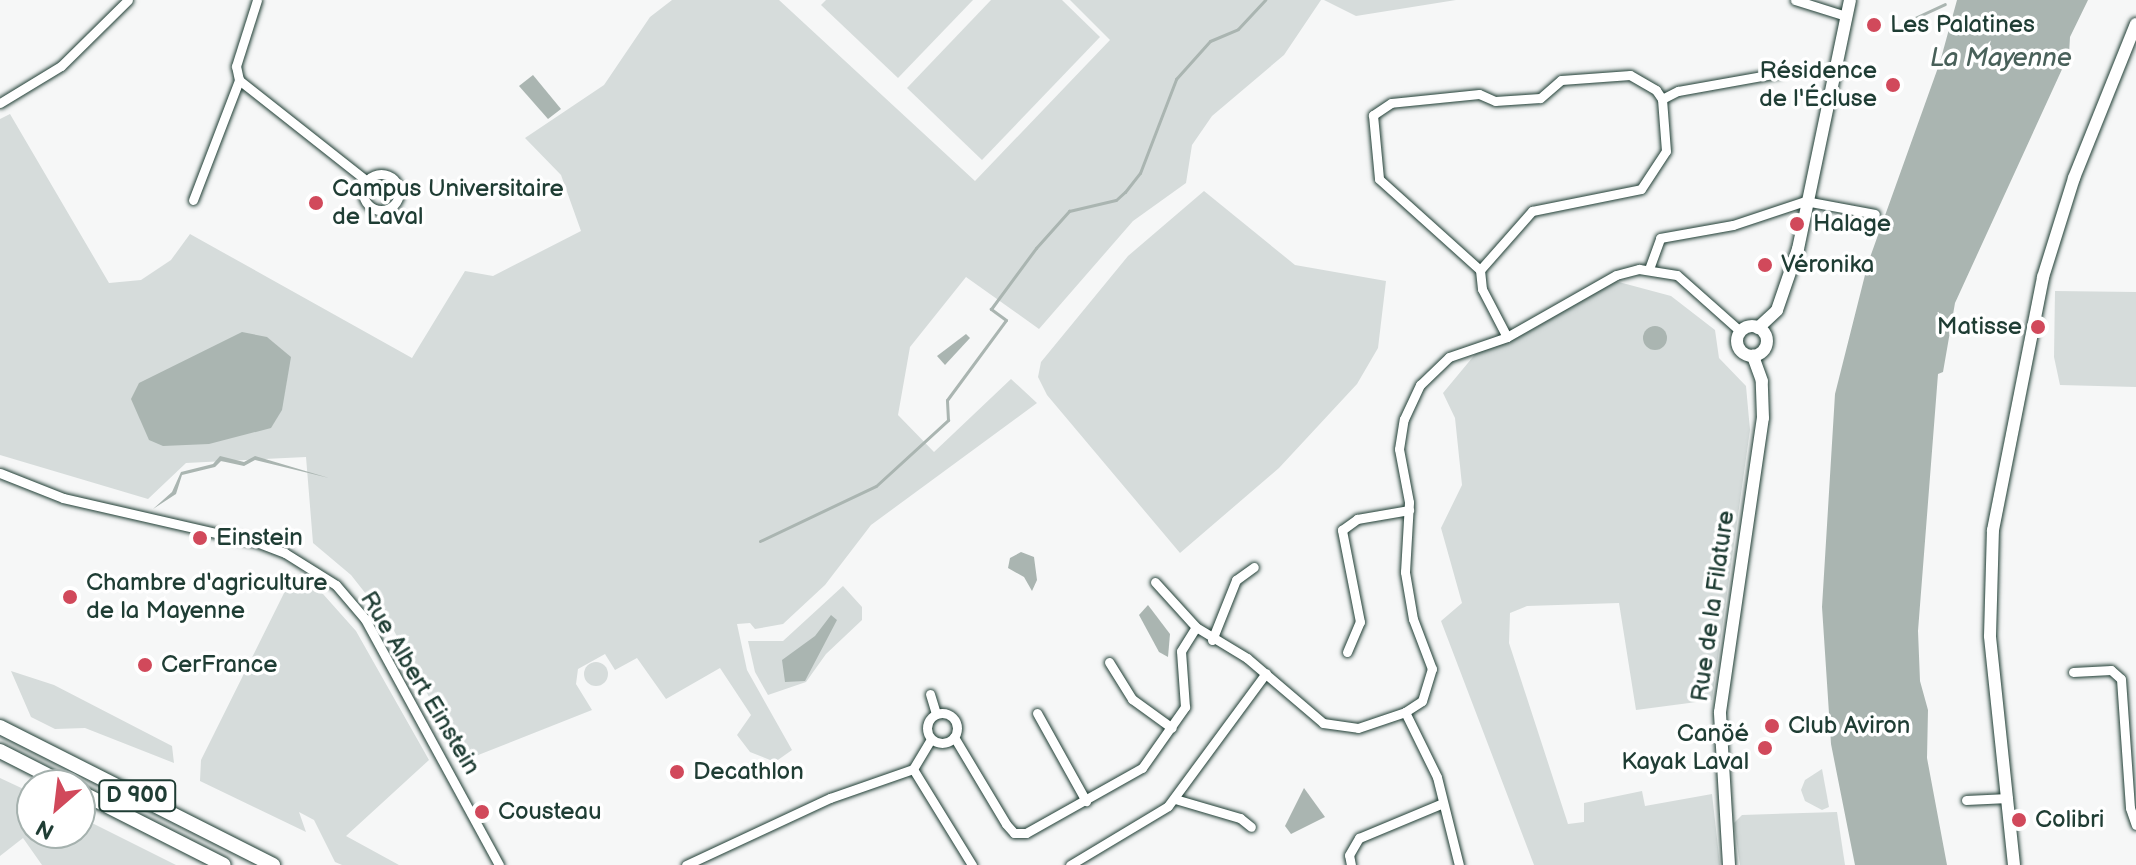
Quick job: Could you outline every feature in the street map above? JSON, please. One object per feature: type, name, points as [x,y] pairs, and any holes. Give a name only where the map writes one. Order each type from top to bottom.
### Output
[{"type":"main road","name":"D 900","points":[[0,727],[273,865]]},
{"type":"main road","name":"D 900","points":[[0,751],[35,769]]},
{"type":"main road","name":"D 900","points":[[96,800],[224,865]]},
{"type":"street","points":[[0,103],[61,66],[128,0]]},
{"type":"street","points":[[193,200],[239,80],[236,66],[257,0]]},
{"type":"street","points":[[1795,0],[1846,16]]},
{"type":"street","points":[[1740,331],[1758,328],[1777,310],[1786,290],[1810,200],[1850,0]]},
{"type":"street","points":[[2014,865],[1990,636],[1993,530],[2043,277],[2074,178],[2136,24]]},
{"type":"street","points":[[1662,99],[1678,91],[1779,73]]},
{"type":"street","points":[[1480,270],[1532,211],[1641,189],[1666,151],[1662,99],[1630,75],[1561,80],[1540,98],[1495,101],[1479,94],[1379,107],[1373,115],[1379,179],[1480,270],[1482,289],[1507,337]]},
{"type":"street","points":[[239,80],[367,181]]},
{"type":"street","points":[[1649,269],[1660,238],[1733,225],[1810,200],[1875,214]]},
{"type":"street","points":[[1155,582],[1212,640],[1266,673],[1335,728],[1358,728],[1405,712],[1422,701],[1432,669],[1413,619],[1405,572],[1409,510],[1399,449],[1404,419],[1420,385],[1449,357],[1507,337],[1616,275],[1649,269],[1677,275],[1740,331],[1740,350],[1753,356],[1766,346],[1758,328]]},
{"type":"street","name":"Rue de la Filature","points":[[1729,865],[1720,712],[1763,418],[1762,381],[1753,356]]},
{"type":"street","name":"Rue Albert Einstein","points":[[0,473],[88,505],[259,543],[327,578],[365,619],[499,865]]},
{"type":"street","points":[[1347,652],[1360,622],[1342,530],[1357,519],[1409,510]]},
{"type":"street","points":[[1212,640],[1236,580],[1254,567]]},
{"type":"street","points":[[936,714],[954,718],[954,737],[1014,833],[1026,833],[1142,768],[1185,707],[1181,651],[1196,627]]},
{"type":"street","points":[[1109,662],[1132,699],[1172,728]]},
{"type":"street","points":[[2073,672],[2111,670],[2121,679],[2130,808],[2136,825]]},
{"type":"street","points":[[1070,865],[1137,828],[1175,799],[1266,673]]},
{"type":"street","points":[[930,694],[936,714]]},
{"type":"street","points":[[1405,712],[1437,777],[1459,865]]},
{"type":"street","points":[[1037,713],[1086,801]]},
{"type":"street","points":[[686,865],[830,798],[913,769],[931,739],[927,726],[936,714]]},
{"type":"street","points":[[931,739],[941,743],[954,737]]},
{"type":"street","points":[[913,769],[972,865]]},
{"type":"street","points":[[1966,800],[2008,798]]},
{"type":"street","points":[[1175,799],[1240,818],[1251,827]]},
{"type":"street","points":[[1351,865],[1349,855],[1359,838],[1443,803]]},
{"type":"shaded area","points":[[672,0],[779,0],[975,181],[1110,40],[1070,0],[1321,0],[1284,55],[1212,116],[1192,145],[1186,183],[1133,221],[1039,329],[966,277],[910,347],[898,415],[934,452],[1011,379],[1037,403],[871,525],[825,585],[783,624],[755,629],[750,623],[737,624],[747,670],[792,750],[775,762],[750,752],[737,735],[751,715],[720,668],[666,699],[637,658],[615,670],[605,654],[578,669],[576,684],[592,710],[463,761],[392,627],[351,575],[313,543],[306,457],[186,463],[148,499],[0,455],[0,119],[10,114],[109,283],[141,280],[171,260],[190,234],[412,358],[465,271],[493,276],[581,231],[561,175],[525,138],[604,85],[650,17]]},
{"type":"shaded area","points":[[826,0],[973,0],[898,78],[821,5]]},
{"type":"shaded area","points":[[991,0],[1062,0],[1100,37],[982,160],[907,88]]},
{"type":"shaded area","points":[[1324,0],[1456,0],[1356,16]]},
{"type":"shaded area","points":[[1204,191],[1295,265],[1386,281],[1378,348],[1357,384],[1279,468],[1180,553],[1047,395],[1038,377],[1041,362],[1128,256]]},
{"type":"shaded area","points":[[1615,281],[1671,296],[1715,330],[1719,358],[1746,386],[1750,430],[1712,700],[1636,710],[1619,603],[1527,606],[1510,613],[1509,643],[1568,824],[1584,822],[1584,803],[1642,791],[1645,806],[1712,794],[1720,865],[1534,865],[1441,621],[1462,603],[1441,528],[1462,485],[1455,418],[1443,393],[1477,352],[1526,333]]},
{"type":"shaded area","points":[[2055,291],[2136,292],[2136,387],[2060,385],[2054,357]]},
{"type":"shaded area","points":[[294,573],[323,594],[356,631],[429,760],[346,836],[399,865],[342,865],[335,862],[314,820],[299,812],[306,832],[200,781],[201,760]]},
{"type":"shaded area","points":[[843,586],[862,607],[862,620],[826,654],[806,682],[768,695],[755,672],[748,641],[783,641]]},
{"type":"shaded area","points":[[596,662],[604,666],[608,674],[604,682],[596,686],[588,682],[584,674],[588,666]]},
{"type":"shaded area","points":[[11,671],[54,685],[172,746],[174,763],[85,728],[55,729],[31,717]]},
{"type":"shaded area","points":[[1822,769],[1829,807],[1822,810],[1805,801],[1801,790],[1805,780]]},
{"type":"shaded area","points":[[0,778],[16,786],[16,843],[0,856]]},
{"type":"shaded area","points":[[1837,812],[1845,865],[1740,865],[1734,823],[1742,815]]},
{"type":"shaded area","points":[[96,825],[176,865],[42,865],[31,849],[96,849]]},
{"type":"water","name":"La Mayenne","points":[[1957,0],[2088,0],[2070,37],[2069,54],[1955,303],[1943,372],[1938,374],[1918,631],[1920,681],[1928,710],[1927,758],[1947,865],[1855,865],[1831,744],[1822,607],[1835,394],[1868,263],[1940,62]]},
{"type":"water","points":[[533,75],[561,109],[548,119],[519,86]]},
{"type":"water","points":[[1655,326],[1666,333],[1667,338],[1660,349],[1655,350],[1644,343],[1643,338],[1650,327]]},
{"type":"water","points":[[242,332],[267,337],[291,357],[282,410],[271,428],[209,444],[163,446],[149,440],[131,399],[139,383]]},
{"type":"water","points":[[966,334],[970,338],[945,365],[937,356]]},
{"type":"water","points":[[220,456],[244,462],[255,456],[329,478],[255,460],[244,466],[221,461],[215,467],[182,475],[176,494],[153,509],[172,492],[181,472],[213,464]]},
{"type":"water","points":[[1021,552],[1034,557],[1037,580],[1032,591],[1024,577],[1008,568],[1010,558]]},
{"type":"water","points":[[1148,605],[1170,634],[1168,657],[1159,652],[1139,615]]},
{"type":"water","points":[[831,615],[837,620],[805,681],[785,682],[782,660],[815,636]]},
{"type":"water","points":[[1304,788],[1325,817],[1291,834],[1285,826]]},
{"type":"waterway","points":[[760,541],[876,486],[948,420],[947,400],[1006,320],[991,309],[1036,248],[1069,211],[1116,200],[1125,192],[1140,173],[1176,79],[1210,41],[1238,29],[1265,0]]},
{"type":"waterway","points":[[1904,23],[1945,4]]},
{"type":"place","name":"Les Palatines","points":[[1874,25]]},
{"type":"place","name":"Résidence de l'Écluse","points":[[1893,85]]},
{"type":"place","name":"Campus Universitaire de Laval","points":[[316,203]]},
{"type":"place","name":"Halage","points":[[1797,224]]},
{"type":"place","name":"Véronika","points":[[1765,265]]},
{"type":"place","name":"Matisse","points":[[2038,327]]},
{"type":"place","name":"Einstein","points":[[200,538]]},
{"type":"place","name":"Chambre d'agriculture de la Mayenne","points":[[70,597]]},
{"type":"place","name":"CerFrance","points":[[145,665]]},
{"type":"place","name":"Club Aviron","points":[[1772,726]]},
{"type":"place","name":"Canöé Kayak Laval","points":[[1765,748]]},
{"type":"place","name":"Decathlon","points":[[677,772]]},
{"type":"place","name":"Cousteau","points":[[482,812]]},
{"type":"place","name":"Colibri","points":[[2019,820]]}]
